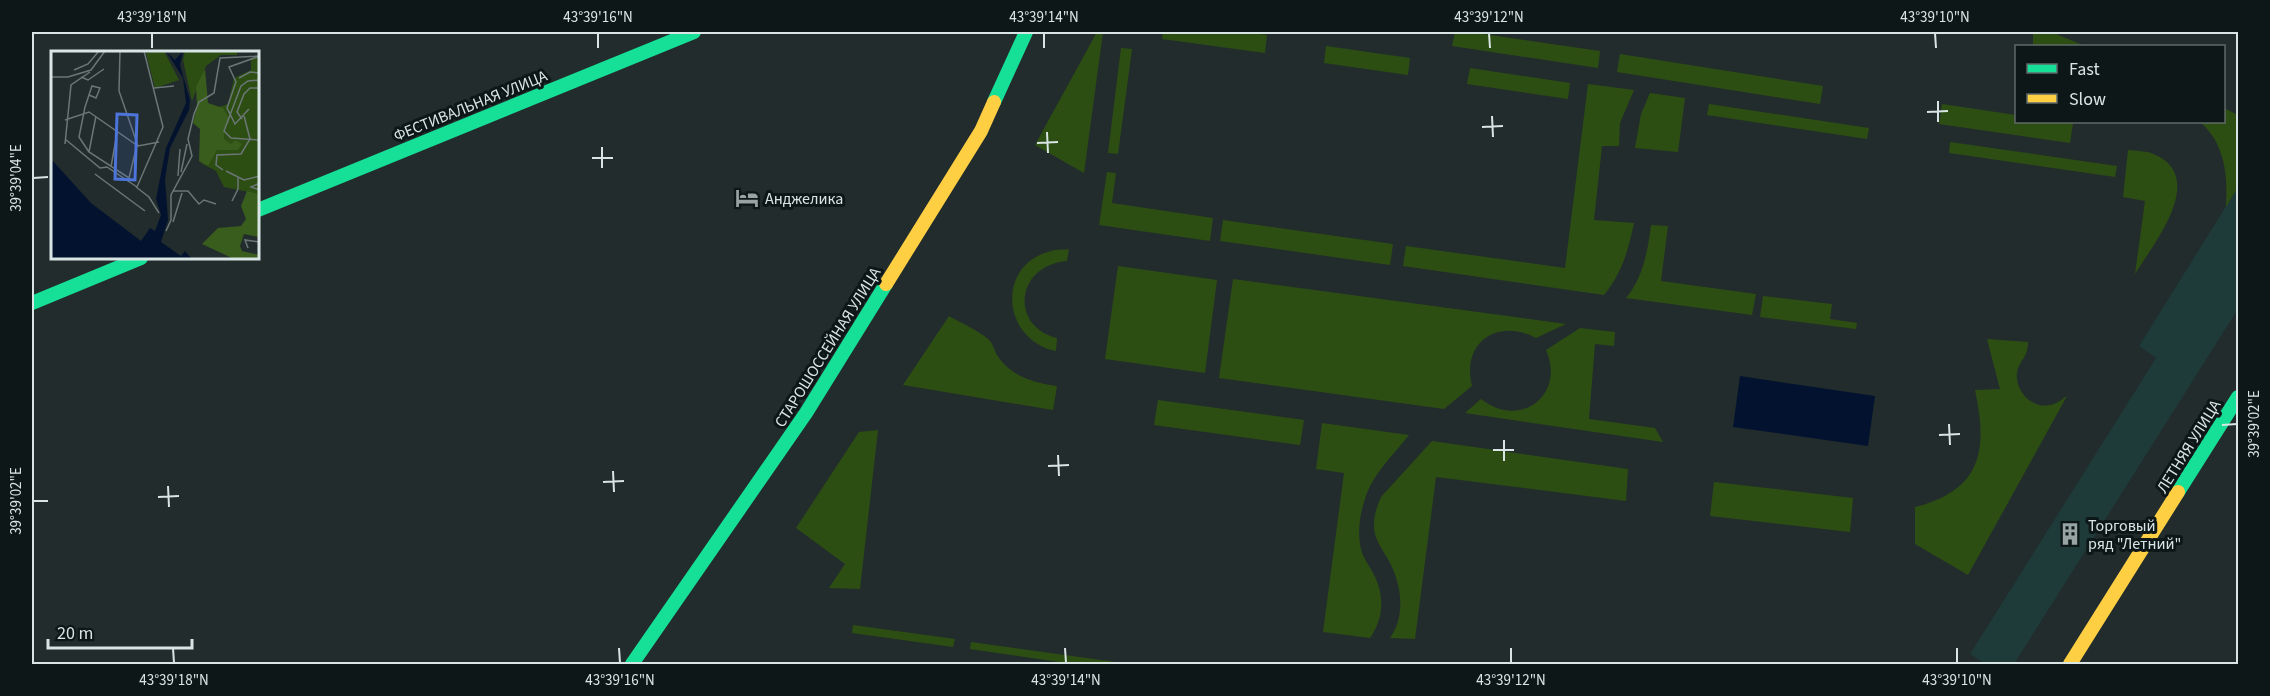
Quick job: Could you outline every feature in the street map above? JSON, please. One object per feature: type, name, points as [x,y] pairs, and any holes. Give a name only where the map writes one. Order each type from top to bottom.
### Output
[{"type":"street","name":"ФЕСТИВАЛЬНАЯ УЛИЦА","points":[[260,209],[694,32]]},
{"type":"street","name":"СТАРОШОССЕЙНАЯ УЛИЦА","points":[[632,664],[813,403],[981,131],[1026,32]]},
{"type":"street","points":[[32,303],[136,260]]},
{"type":"street","name":"ЛЕТНЯЯ УЛИЦА","points":[[2070,664],[2238,397]]},
{"type":"shaded area","name":"Торговый ряд \"Летний\"","points":[[2238,187],[2238,309],[2014,664],[1985,664],[1970,654],[2156,358],[2139,346]]},
{"type":"green space","points":[[1097,32],[1103,32],[1084,173],[1035,145]]},
{"type":"green space","points":[[1163,32],[1243,32],[1267,35],[1265,53],[1162,39]]},
{"type":"green space","points":[[1455,32],[1470,32],[1600,51],[1598,68],[1452,46]]},
{"type":"green space","points":[[2033,32],[2051,32],[2083,45],[2033,45]]},
{"type":"green space","points":[[1326,46],[1410,58],[1408,75],[1324,63]]},
{"type":"green space","points":[[1121,48],[1132,49],[1118,154],[1108,153]]},
{"type":"green space","points":[[1620,54],[1823,86],[1820,104],[1617,72]]},
{"type":"green space","points":[[1470,68],[1570,83],[1568,99],[1467,84]]},
{"type":"green space","points":[[1588,84],[1634,90],[1620,123],[1619,146],[1602,146],[1594,220],[1634,223],[1624,261],[1604,295],[1403,266],[1406,246],[1565,268]]},
{"type":"green space","points":[[1650,93],[1685,98],[1678,152],[1635,148],[1641,114]]},
{"type":"green space","points":[[1709,104],[1869,128],[1867,139],[1707,115]]},
{"type":"green space","points":[[1942,104],[2015,115],[2015,123],[2073,123],[2070,143],[1939,124]]},
{"type":"green space","points":[[2225,108],[2238,115],[2238,187],[2226,207],[2223,161],[2220,150],[2201,123],[2225,123]]},
{"type":"green space","points":[[1950,142],[2117,166],[2115,177],[1949,153]]},
{"type":"green space","points":[[2128,150],[2151,153],[2168,163],[2176,177],[2177,193],[2164,228],[2135,274],[2145,201],[2123,197]]},
{"type":"green space","points":[[1107,172],[1116,173],[1112,203],[1213,218],[1210,241],[1099,225]]},
{"type":"green space","points":[[1223,220],[1393,244],[1390,265],[1220,241]]},
{"type":"green space","points":[[1651,225],[1668,226],[1661,281],[1756,294],[1752,315],[1626,298],[1641,273]]},
{"type":"green space","points":[[1069,249],[1067,261],[1050,265],[1037,273],[1029,284],[1025,296],[1026,309],[1031,321],[1042,331],[1057,338],[1056,351],[1038,344],[1025,333],[1016,318],[1012,302],[1014,286],[1021,271],[1033,259],[1053,250]]},
{"type":"green space","points":[[1118,266],[1217,280],[1205,373],[1105,359]]},
{"type":"green space","points":[[1233,279],[1566,324],[1536,338],[1508,331],[1486,338],[1477,346],[1472,357],[1470,370],[1472,386],[1444,409],[1219,378]]},
{"type":"green space","points":[[1763,296],[1832,304],[1830,319],[1857,323],[1856,329],[1760,317]]},
{"type":"green space","points":[[949,316],[986,338],[1005,365],[1017,374],[1032,381],[1057,386],[1053,410],[903,385]]},
{"type":"green space","points":[[1580,328],[1615,332],[1614,346],[1595,344],[1589,419],[1655,428],[1663,442],[1465,413],[1481,399],[1496,408],[1510,411],[1524,409],[1536,403],[1545,393],[1550,381],[1551,366],[1546,350]]},
{"type":"green space","points":[[1987,339],[2028,342],[2027,352],[2018,368],[2017,380],[2022,392],[2031,401],[2043,406],[2057,403],[2067,396],[1968,575],[1915,544],[1915,507],[1937,500],[1954,490],[1967,478],[1975,465],[1981,431],[1975,390],[2000,389]]},
{"type":"green space","points":[[1158,400],[1304,420],[1300,445],[1154,425]]},
{"type":"green space","points":[[1322,423],[1409,435],[1384,465],[1368,490],[1360,517],[1361,549],[1377,581],[1381,598],[1378,622],[1370,638],[1323,632],[1344,473],[1316,469]]},
{"type":"green space","points":[[878,430],[860,589],[829,588],[845,564],[796,528],[859,432]]},
{"type":"green space","points":[[1432,441],[1628,469],[1626,501],[1436,477],[1415,639],[1390,638],[1398,621],[1400,594],[1392,567],[1375,534],[1375,515],[1381,497]]},
{"type":"green space","points":[[1714,482],[1853,498],[1850,532],[1710,516]]},
{"type":"green space","points":[[853,625],[955,639],[953,647],[852,633]]},
{"type":"green space","points":[[971,642],[1130,664],[1074,664],[970,649]]},
{"type":"water","points":[[1740,376],[1875,396],[1868,446],[1733,427]]},
{"type":"traffic: fast","points":[[260,209],[694,32]]},
{"type":"traffic: fast","points":[[994,102],[1026,32]]},
{"type":"traffic: fast","points":[[32,303],[136,260]]},
{"type":"traffic: fast","points":[[632,664],[806,413],[886,284]]},
{"type":"traffic: fast","points":[[2178,492],[2238,397]]},
{"type":"traffic: slow","points":[[886,284],[981,131],[994,102]]},
{"type":"traffic: slow","points":[[2070,664],[2178,492]]},
{"type":"place","name":"Анджелика","points":[[747,198]]},
{"type":"place","name":"Торговый ряд \"Летний\"","points":[[2070,534]]}]
